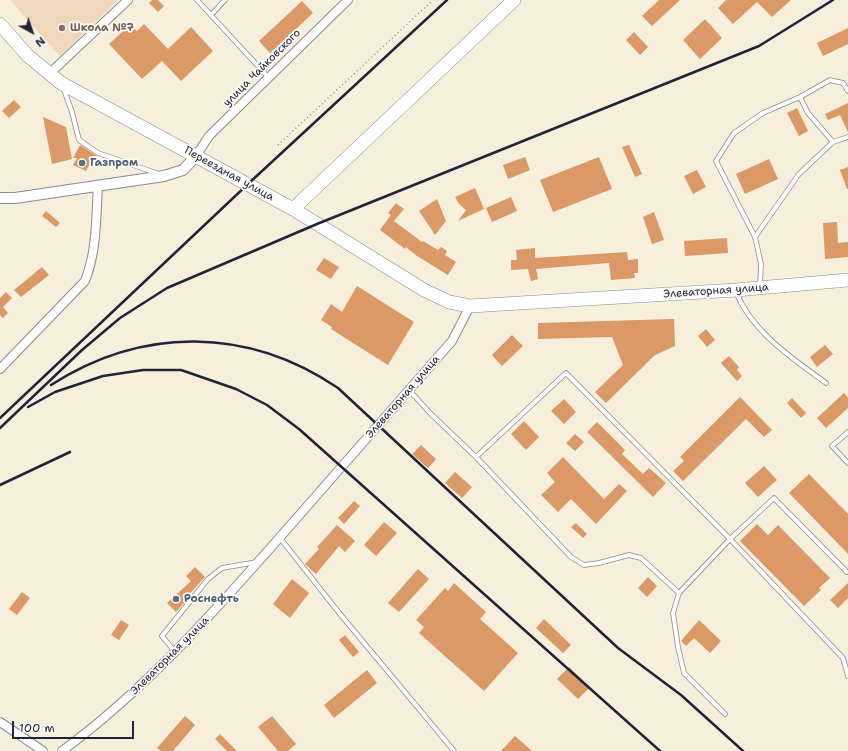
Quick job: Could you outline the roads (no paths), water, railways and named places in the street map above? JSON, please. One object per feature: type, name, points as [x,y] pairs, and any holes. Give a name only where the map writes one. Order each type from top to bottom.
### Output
[{"type":"main road","points":[[293,209],[514,0]]},
{"type":"main road","name":"Переездная улица","points":[[0,24],[27,55],[61,83],[293,209],[424,290],[448,302],[470,306]]},
{"type":"main road","name":"Элеваторная улица","points":[[470,306],[736,290],[848,280]]},
{"type":"street","points":[[49,74],[128,0]]},
{"type":"street","name":"улица Чайковского","points":[[196,156],[209,136],[268,76],[348,0]]},
{"type":"street","points":[[0,198],[15,198],[164,176],[183,170],[196,156]]},
{"type":"street","points":[[0,369],[85,281],[90,269],[95,242],[98,185]]},
{"type":"street","name":"Элеваторная улица","points":[[62,751],[95,726],[134,693],[175,652],[259,562],[452,341],[470,306]]},
{"type":"street","points":[[0,722],[43,751]]},
{"type":"lane","points":[[197,0],[268,76]]},
{"type":"lane","points":[[211,15],[225,0]]},
{"type":"lane","points":[[759,288],[761,264],[756,236],[716,161],[734,133],[763,113],[800,97],[830,80],[844,83],[848,91]]},
{"type":"lane","points":[[61,83],[72,112],[80,140],[98,153],[164,176]]},
{"type":"lane","points":[[800,97],[808,113],[833,142]]},
{"type":"lane","points":[[756,236],[799,174],[833,142],[848,137]]},
{"type":"lane","points":[[736,290],[742,307],[781,352],[826,383]]},
{"type":"lane","points":[[476,457],[566,373],[730,539],[843,658],[848,676]]},
{"type":"lane","points":[[408,390],[430,414],[476,457],[571,558],[584,565],[600,563],[629,555],[641,558],[679,593]]},
{"type":"lane","points":[[848,432],[832,446],[848,463]]},
{"type":"lane","points":[[725,714],[684,673],[678,647],[673,613],[679,593],[730,539],[774,498],[847,572]]},
{"type":"lane","points":[[280,538],[340,614],[454,751]]},
{"type":"lane","points":[[175,652],[162,636],[208,579],[222,568],[259,562]]},
{"type":"railway","points":[[0,418],[248,184],[447,0]]},
{"type":"railway","points":[[0,428],[82,350],[120,318],[167,288],[317,224],[759,46],[833,0]]},
{"type":"railway","points":[[51,385],[86,366],[122,352],[159,344],[195,342],[232,345],[268,354],[304,368],[338,388],[618,648],[681,695],[743,751]]},
{"type":"railway","points":[[28,407],[55,392],[103,376],[143,370],[181,370],[236,389],[267,405],[299,429],[660,751]]},
{"type":"railway","points":[[0,485],[70,452]]},
{"type":"place","name":"Школа №7","points":[[62,28]]},
{"type":"place","name":"Газпром","points":[[82,163]]},
{"type":"place","name":"Роснефть","points":[[176,599]]}]
